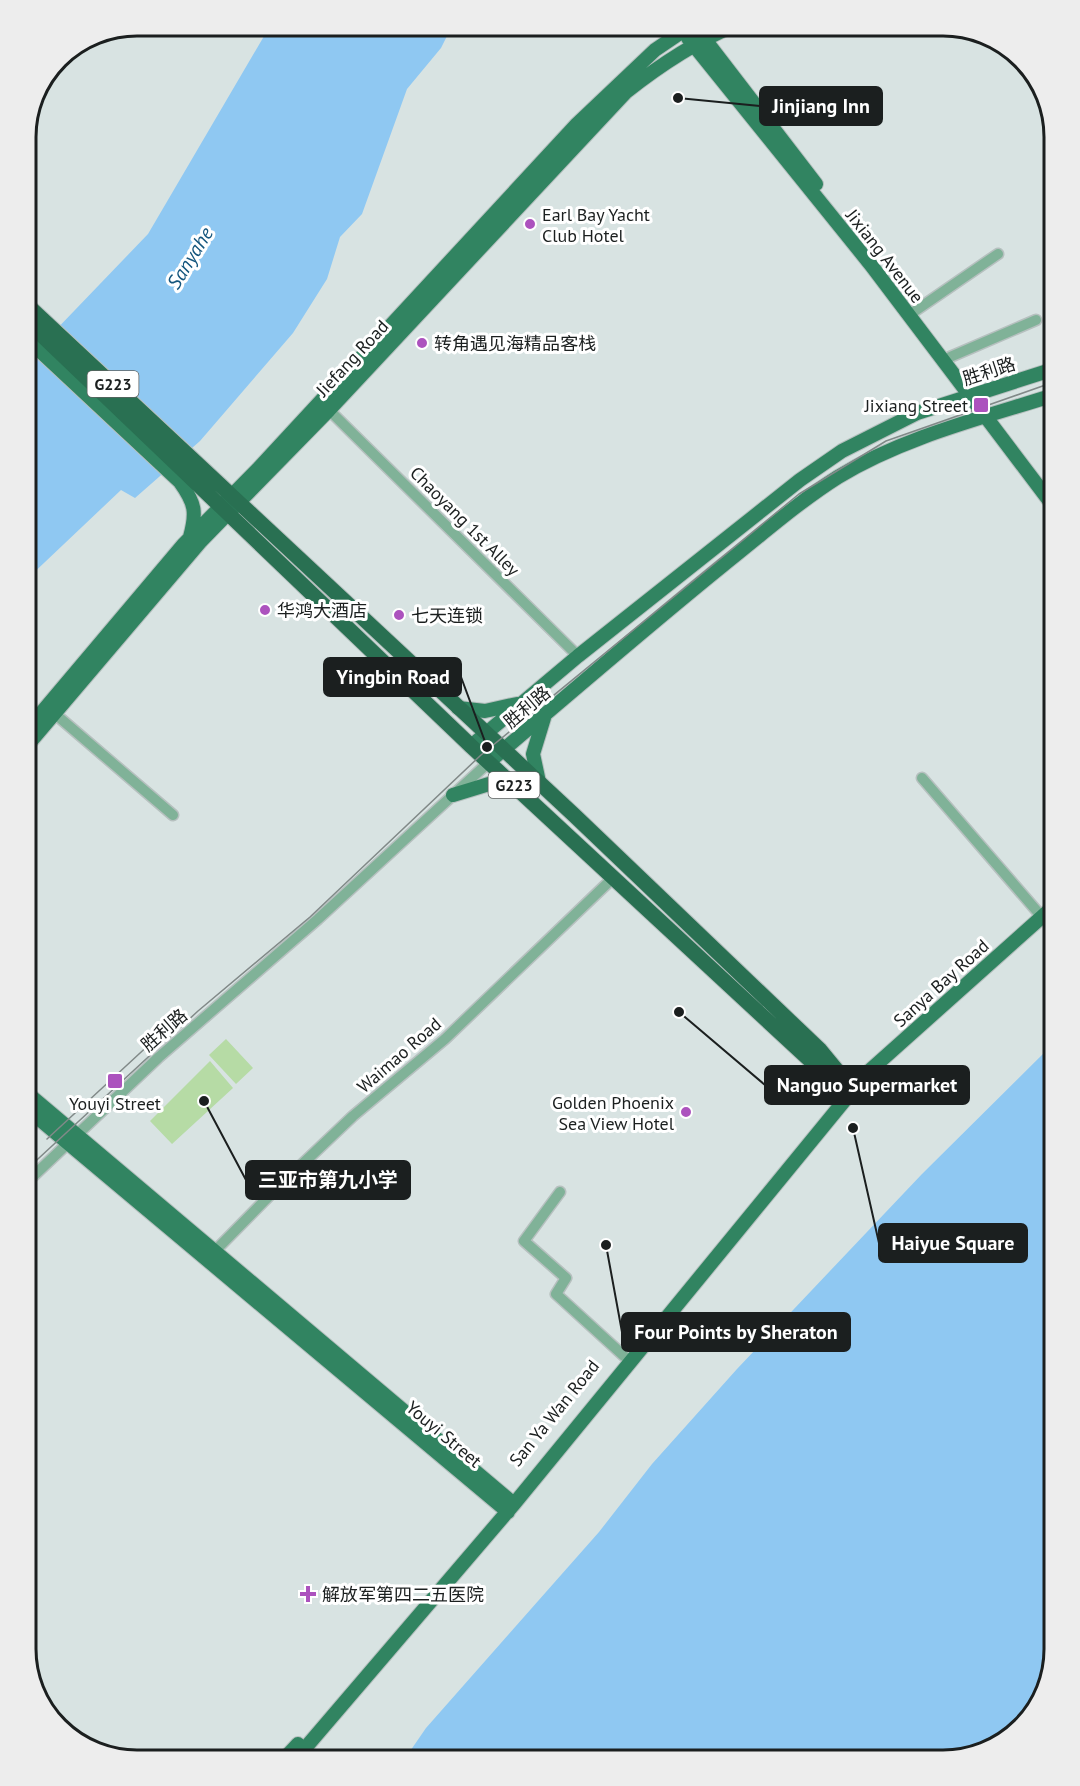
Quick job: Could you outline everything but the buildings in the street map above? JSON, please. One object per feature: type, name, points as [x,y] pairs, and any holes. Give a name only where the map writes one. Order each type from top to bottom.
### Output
[{"type":"highway","name":"G223","points":[[36,314],[224,511],[471,746],[812,1062],[851,1086]]},
{"type":"highway","name":"G223","points":[[36,329],[189,474],[236,499],[539,782],[820,1050],[851,1086]]},
{"type":"main road","name":"Jiefang Road","points":[[236,499],[577,124],[655,50],[676,36]]},
{"type":"main road","name":"Jixiang Avenue","points":[[695,36],[871,265],[974,394],[1044,493]]},
{"type":"main road","name":"Jiefang Road","points":[[36,735],[224,511],[329,410],[626,92],[698,41],[710,36]]},
{"type":"main road","name":"Jixiang Avenue","points":[[698,41],[915,311],[950,357],[974,394]]},
{"type":"main road","points":[[36,346],[189,474],[195,511],[190,537]]},
{"type":"main road","name":"胜利路","points":[[471,746],[578,656],[823,464],[893,423],[1044,372]]},
{"type":"main road","name":"胜利路","points":[[489,762],[613,659],[653,621],[830,483],[895,448],[1044,398]]},
{"type":"main road","name":"Jixiang Avenue","points":[[990,416],[1044,480]]},
{"type":"main road","name":"Jiefang Road","points":[[36,719],[190,537],[224,511]]},
{"type":"main road","points":[[458,708],[494,710],[525,701]]},
{"type":"main road","points":[[539,782],[534,754],[545,714]]},
{"type":"main road","points":[[453,795],[489,784],[501,784],[522,792]]},
{"type":"main road","name":"Sanya Bay Road","points":[[851,1086],[1042,917]]},
{"type":"main road","name":"San Ya Wan Road","points":[[292,1750],[508,1505],[624,1356],[851,1086]]},
{"type":"main road","name":"San Ya Wan Road","points":[[303,1750],[508,1505],[851,1086]]},
{"type":"main road","name":"Youyi Street","points":[[36,1102],[73,1139],[210,1256],[508,1505]]},
{"type":"main road","name":"Youyi Street","points":[[36,1115],[73,1139]]},
{"type":"street","points":[[915,311],[998,254]]},
{"type":"street","points":[[950,357],[1036,320]]},
{"type":"street","name":"Chaoyang 1st Alley","points":[[329,410],[578,656]]},
{"type":"street","points":[[54,713],[173,815]]},
{"type":"street","name":"胜利路","points":[[36,1174],[159,1057],[318,920],[489,762]]},
{"type":"street","points":[[922,778],[1042,917]]},
{"type":"street","name":"Waimao Road","points":[[210,1256],[353,1116],[445,1039],[614,877]]},
{"type":"street","points":[[560,1192],[524,1241],[566,1278],[556,1294],[624,1356]]},
{"type":"green space","points":[[226,1039],[253,1068],[236,1084],[209,1055]]},
{"type":"green space","points":[[210,1061],[233,1088],[172,1144],[150,1121]]},
{"type":"water","name":"Sanyahe","points":[[264,36],[447,36],[441,48],[407,89],[362,214],[340,237],[327,279],[293,333],[200,441],[135,498],[121,490],[36,571],[36,351],[148,234]]},
{"type":"water","points":[[1044,1053],[1044,1649],[1041,1675],[1034,1694],[1019,1716],[988,1740],[969,1747],[943,1750],[411,1750],[426,1728],[599,1532],[652,1464],[737,1369],[922,1174]]},
{"type":"tram line","points":[[36,1161],[198,1011],[310,917],[481,755],[799,494],[886,441],[1044,386]]},
{"type":"tram line","points":[[47,1139],[179,1017]]},
{"type":"place","name":"Jinjiang Inn","points":[[678,98]]},
{"type":"place","name":"Earl Bay Yacht Club Hotel","points":[[530,224]]},
{"type":"place","name":"转角遇见海精品客栈","points":[[422,343]]},
{"type":"place","name":"Jixiang Street","points":[[981,405]]},
{"type":"place","name":"华鸿大酒店","points":[[265,610]]},
{"type":"place","name":"七天连锁","points":[[399,615]]},
{"type":"place","name":"Yingbin Road","points":[[487,747]]},
{"type":"place","name":"Nanguo Supermarket","points":[[679,1012]]},
{"type":"place","name":"Youyi Street","points":[[115,1081]]},
{"type":"place","name":"三亚市第九小学","points":[[204,1101]]},
{"type":"place","name":"Golden Phoenix Sea View Hotel","points":[[686,1112]]},
{"type":"place","name":"Haiyue Square","points":[[853,1128]]},
{"type":"place","name":"Four Points by Sheraton","points":[[606,1245]]},
{"type":"place","name":"解放军第四二五医院","points":[[308,1594]]}]
